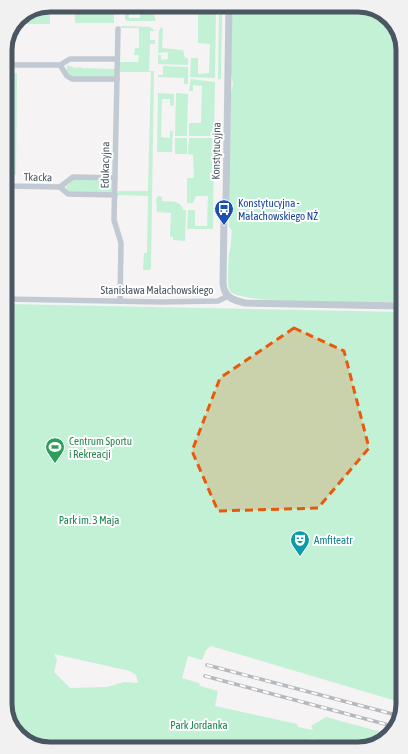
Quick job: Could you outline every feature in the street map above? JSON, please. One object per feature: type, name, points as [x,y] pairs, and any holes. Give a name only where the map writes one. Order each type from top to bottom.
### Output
[{"type":"street","name":"Konstytucyjna","points":[[228,296],[223,283],[229,12]]},
{"type":"street","name":"Edukacyjna","points":[[118,29],[114,220],[121,243],[120,301]]},
{"type":"street","points":[[12,65],[60,66],[70,59],[118,59]]},
{"type":"street","points":[[60,66],[67,76],[72,79],[117,79]]},
{"type":"street","points":[[60,187],[73,177],[115,178]]},
{"type":"street","name":"Tkacka","points":[[12,186],[60,187],[68,194],[115,195]]},
{"type":"street","name":"Stanisława Małachowskiego","points":[[12,299],[218,301],[228,296],[237,301],[251,303],[396,306]]},
{"type":"highlighted area","points":[[294,328],[344,351],[369,448],[318,508],[218,511],[192,451],[220,378]]},
{"type":"green space","points":[[45,12],[50,12],[50,24],[23,24],[31,17]]},
{"type":"green space","points":[[75,12],[114,12],[114,23],[75,23]]},
{"type":"green space","points":[[125,12],[129,12],[129,18],[140,18],[140,12],[153,12],[156,21],[127,21],[125,19]]},
{"type":"green space","points":[[198,12],[216,12],[215,78],[190,77],[191,58],[198,58],[198,74],[209,73],[210,44],[198,43]]},
{"type":"green space","points":[[219,12],[222,12],[221,79],[218,79]]},
{"type":"green space","points":[[232,12],[360,12],[375,16],[385,23],[391,31],[396,50],[396,302],[282,301],[257,299],[239,295],[230,291],[228,278],[229,252],[232,231],[229,226],[231,93],[233,84],[231,75]]},
{"type":"green space","points":[[121,26],[150,27],[155,31],[150,31],[150,40],[155,40],[155,44],[150,44],[149,71],[154,71],[150,270],[143,270],[144,253],[147,253],[148,196],[118,195],[118,191],[148,191],[151,72],[120,72],[120,62],[138,62],[139,55],[134,55],[135,48],[139,48],[139,28],[121,28]]},
{"type":"green space","points":[[161,27],[163,29],[162,48],[183,50],[185,58],[188,58],[188,65],[158,64],[158,55],[161,55],[161,60],[168,59],[168,52],[158,53],[159,31]]},
{"type":"green space","points":[[67,65],[75,68],[116,69],[116,74],[113,77],[72,77],[67,72]]},
{"type":"green space","points":[[163,66],[188,67],[188,84],[184,84],[184,78],[158,77],[158,75],[163,75]]},
{"type":"green space","points":[[12,73],[17,73],[16,175],[12,175]]},
{"type":"green space","points":[[191,79],[215,82],[214,136],[189,136],[189,123],[201,123],[202,86],[193,85],[193,91],[189,91]]},
{"type":"green space","points":[[158,93],[174,94],[174,105],[170,106],[170,99],[162,99],[161,137],[170,138],[170,131],[173,131],[172,152],[157,152]]},
{"type":"green space","points":[[176,93],[188,94],[187,136],[175,136]]},
{"type":"green space","points":[[175,138],[187,138],[187,154],[175,154]]},
{"type":"green space","points":[[189,138],[214,138],[213,229],[187,229],[188,210],[195,210],[195,226],[207,226],[208,196],[196,196],[193,203],[187,203],[187,178],[194,178],[193,155],[188,154]]},
{"type":"green space","points":[[73,180],[109,180],[112,183],[113,190],[111,193],[69,192],[66,187]]},
{"type":"green space","points":[[158,196],[162,197],[162,201],[178,203],[183,210],[186,210],[185,241],[173,240],[173,237],[170,237],[171,213],[157,212],[156,199]]},
{"type":"green space","points":[[12,304],[396,312],[396,701],[211,646],[206,650],[202,660],[188,656],[182,678],[199,683],[200,686],[218,691],[215,706],[297,724],[298,727],[313,730],[311,726],[326,717],[383,732],[372,739],[358,742],[339,742],[337,740],[327,740],[316,742],[315,739],[310,739],[311,742],[48,742],[29,736],[18,725],[12,704]],"holes":[[[54,654],[130,671],[136,675],[138,683],[124,682],[107,687],[70,688],[54,672],[57,660]]]},
{"type":"railway","points":[[207,665],[395,715]]},
{"type":"railway","points":[[205,676],[390,725]]},
{"type":"place","name":"Konstytucyjna - Małachowskiego NŻ","points":[[224,226]]},
{"type":"place","name":"Centrum Sportu i Rekreacji","points":[[55,464]]},
{"type":"place","name":"Amfiteatr","points":[[300,557]]},
{"type":"park label","name":"Park im. 3 Maja","points":[[89,520]]},
{"type":"park label","name":"Park Jordanka","points":[[199,725]]}]
